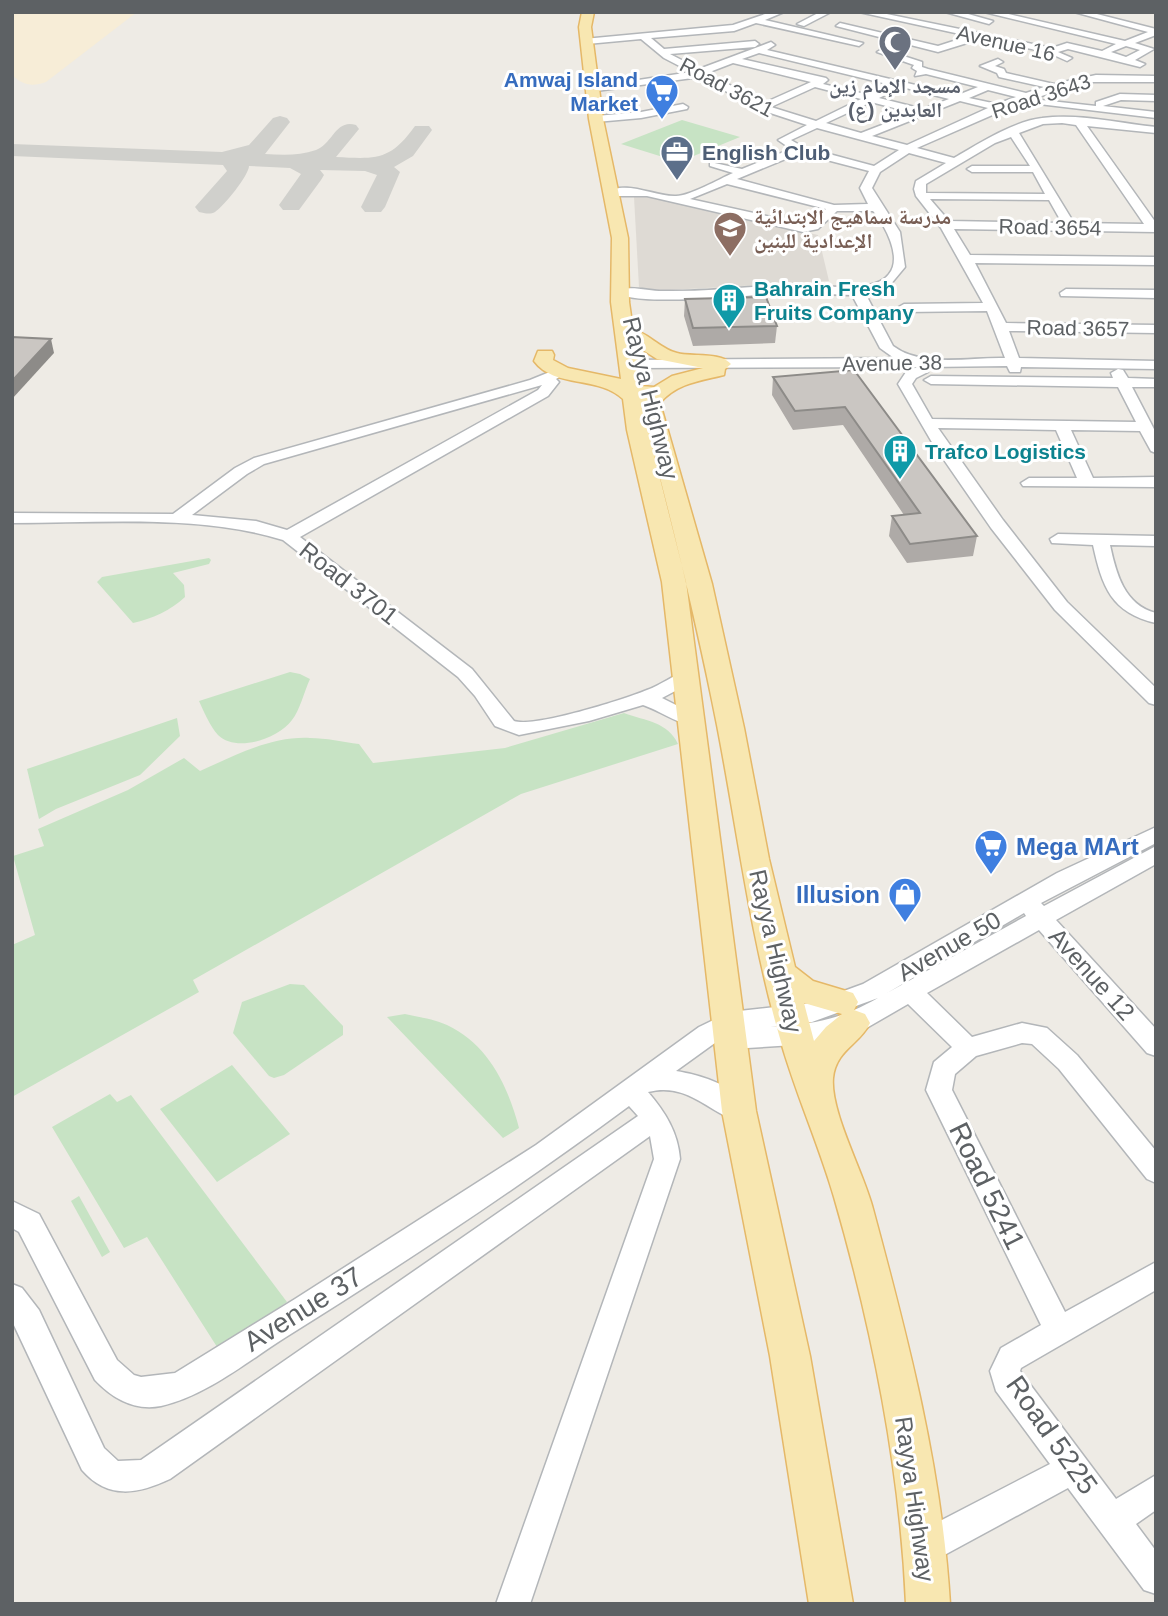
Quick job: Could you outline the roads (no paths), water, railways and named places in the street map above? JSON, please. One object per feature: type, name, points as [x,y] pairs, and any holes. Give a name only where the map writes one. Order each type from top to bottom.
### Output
[{"type":"main road","name":"Rayya Highway","points":[[588,12],[585,23],[596,119],[620,238],[620,302],[637,379],[700,584],[731,728],[754,859],[793,1025],[852,1196],[890,1344],[911,1450],[933,1598]]},
{"type":"main road","name":"Rayya Highway","points":[[622,295],[628,303],[635,335],[637,430],[674,582],[679,638],[693,721],[738,1111],[790,1356],[831,1604]]},
{"type":"main road","points":[[635,335],[643,346],[660,355],[720,368]]},
{"type":"main road","points":[[545,355],[544,363],[558,374],[608,380],[637,379],[658,391],[670,383],[720,368]]},
{"type":"main road","points":[[782,974],[802,990],[848,1013],[842,1031],[824,1052],[816,1077],[820,1106]]},
{"type":"street","points":[[587,41],[734,28],[779,12]]},
{"type":"street","points":[[661,52],[708,47],[755,47],[780,41],[827,12]]},
{"type":"street","points":[[948,12],[1014,25],[1044,36]]},
{"type":"street","points":[[836,28],[868,13]]},
{"type":"street","name":"Avenue 16","points":[[868,13],[901,14],[918,24],[949,27],[983,20],[982,48],[1026,45],[1053,51],[1051,53],[1067,58]]},
{"type":"street","points":[[879,43],[901,14],[949,27],[983,20]]},
{"type":"street","points":[[769,17],[803,28],[836,28],[879,43],[904,30],[955,45],[1010,50],[1060,28],[1081,14],[1156,32]]},
{"type":"street","points":[[1116,23],[1136,14]]},
{"type":"street","points":[[855,20],[879,43],[904,59],[919,64],[917,68],[925,71],[983,85],[1024,99],[1156,115]]},
{"type":"street","points":[[943,48],[955,45],[983,20]]},
{"type":"street","points":[[915,43],[949,27],[983,20],[1027,20],[1149,49],[1127,60]]},
{"type":"street","points":[[1014,25],[1027,20]]},
{"type":"street","points":[[1082,28],[1101,20]]},
{"type":"street","points":[[757,21],[879,43],[982,48]]},
{"type":"street","points":[[751,78],[808,60],[879,43],[918,24]]},
{"type":"street","points":[[745,26],[780,41],[839,53]]},
{"type":"street","points":[[1129,26],[1114,32],[1139,38]]},
{"type":"street","points":[[734,28],[755,47],[848,70],[903,80],[1000,108]]},
{"type":"street","points":[[836,28],[879,43]]},
{"type":"street","points":[[689,31],[708,47]]},
{"type":"street","points":[[1053,51],[1067,46],[1108,51],[1156,32]]},
{"type":"street","name":"Road 3621","points":[[642,35],[661,52],[762,107],[812,124],[955,162]]},
{"type":"street","points":[[1098,77],[1113,69],[1143,64],[1127,60],[1091,43],[1106,38]]},
{"type":"street","points":[[593,90],[699,74],[733,60],[755,47]]},
{"type":"street","points":[[903,80],[885,69],[904,59]]},
{"type":"street","points":[[982,59],[997,62],[985,66],[1010,77],[1055,87]]},
{"type":"street","points":[[733,60],[778,70],[923,112]]},
{"type":"street","points":[[762,107],[864,62]]},
{"type":"street","points":[[954,78],[964,75],[962,70]]},
{"type":"street","points":[[622,295],[655,298],[872,288],[889,281],[898,269],[898,240],[893,226],[869,197],[866,188],[876,170],[799,149],[782,141],[925,71]]},
{"type":"street","points":[[860,137],[960,98],[983,85],[1010,77]]},
{"type":"street","name":"Road 3643","points":[[876,170],[908,150],[1000,108],[1055,87],[1098,77],[1156,79]]},
{"type":"street","points":[[644,83],[654,89]]},
{"type":"street","points":[[727,90],[739,84]]},
{"type":"street","points":[[782,85],[802,89]]},
{"type":"street","points":[[1092,108],[1114,98],[1156,98]]},
{"type":"street","points":[[596,119],[630,117],[683,107],[673,101]]},
{"type":"street","points":[[1014,366],[991,307],[946,226],[922,196],[920,183],[1013,132],[1041,121],[1156,130]]},
{"type":"street","name":"Road 3654","points":[[1079,122],[1154,228]]},
{"type":"street","points":[[1013,132],[1070,227]]},
{"type":"street","points":[[679,200],[799,149]]},
{"type":"street","points":[[714,164],[744,173]]},
{"type":"street","points":[[972,169],[1036,169]]},
{"type":"street","points":[[726,180],[834,208],[878,207]]},
{"type":"street","points":[[612,192],[648,193],[810,228],[834,208]]},
{"type":"street","points":[[922,196],[1053,197]]},
{"type":"street","name":"Road 3654","points":[[946,226],[1154,228]]},
{"type":"street","points":[[966,259],[1156,294]]},
{"type":"street","points":[[1058,276],[1156,261]]},
{"type":"street","points":[[1058,276],[1073,308]]},
{"type":"street","points":[[849,289],[880,351],[880,356],[867,366],[890,381],[928,433],[938,441]]},
{"type":"street","points":[[849,289],[887,348],[924,371]]},
{"type":"street","points":[[904,308],[991,307]]},
{"type":"street","name":"Road 3657","points":[[1000,327],[1156,329]]},
{"type":"street","name":"Avenue 38","points":[[924,371],[1014,366],[1156,365]]},
{"type":"street","name":"Avenue 38","points":[[637,379],[720,368],[867,366],[924,371],[1119,377],[1156,372]]},
{"type":"street","name":"Avenue 38","points":[[1014,366],[1156,383]]},
{"type":"street","points":[[924,371],[911,375],[905,384],[938,441],[997,524],[1001,538],[1055,618],[1153,706]]},
{"type":"street","points":[[177,519],[241,471],[259,461],[558,374]]},
{"type":"street","points":[[289,536],[543,393],[558,374]]},
{"type":"street","points":[[1119,377],[1147,426],[1156,448]]},
{"type":"street","points":[[928,423],[1147,426]]},
{"type":"street","points":[[1060,425],[1087,483]]},
{"type":"street","points":[[1029,484],[1156,482]]},
{"type":"street","name":"Road 3701","points":[[12,518],[177,519],[256,526],[289,536],[465,673],[482,692],[497,718],[508,727],[528,730],[641,698],[671,687],[687,677]]},
{"type":"street","points":[[1058,539],[1101,542],[1156,541]]},
{"type":"street","points":[[1101,542],[1105,562],[1119,599],[1132,611],[1156,618]]},
{"type":"street","points":[[641,698],[668,707],[693,721]]},
{"type":"street","name":"Avenue 50","points":[[848,1013],[911,992],[1034,910],[1156,834]]},
{"type":"street","name":"Avenue 50","points":[[1073,887],[1156,854]]},
{"type":"street","name":"Avenue 50","points":[[730,1030],[793,1025],[826,1032],[871,991],[1034,910]]},
{"type":"street","name":"Avenue 12","points":[[1034,910],[1156,1046]]},
{"type":"street","points":[[911,992],[968,1048]]},
{"type":"street","name":"Avenue 37","points":[[18,1224],[106,1370],[119,1384],[138,1392],[160,1393],[182,1385],[305,1309],[545,1153],[686,1048],[730,1030]]},
{"type":"street","name":"Road 5241","points":[[1059,1331],[939,1090],[943,1069],[968,1048],[1021,1033],[1038,1035],[1068,1062],[1156,1171]]},
{"type":"street","points":[[513,1604],[663,1173],[667,1142],[639,1085],[671,1079],[696,1085],[719,1095],[738,1111]]},
{"type":"street","points":[[12,1297],[29,1320],[93,1459],[101,1470],[113,1477],[128,1479],[144,1476],[655,1118]]},
{"type":"street","name":"Road 5225","points":[[1152,1284],[1011,1358],[1004,1372],[1007,1381],[1156,1578]]},
{"type":"street","points":[[925,1546],[1074,1468]]},
{"type":"street","points":[[1113,1521],[1156,1491]]},
{"type":"place","name":"مسجد الإمام زين العابدين (ع)","points":[[895,72]]},
{"type":"place","name":"Amwaj Island Market","points":[[662,121]]},
{"type":"place","name":"English Club","points":[[677,182]]},
{"type":"place","name":"مدرسة سماهيج الابتدائية الإعدادية للبنين","points":[[730,258]]},
{"type":"place","name":"Bahrain Fresh Fruits Company","points":[[729,330]]},
{"type":"place","name":"Trafco Logistics","points":[[900,481]]},
{"type":"place","name":"Mega MArt","points":[[991,876]]},
{"type":"place","name":"Illusion","points":[[905,924]]}]
